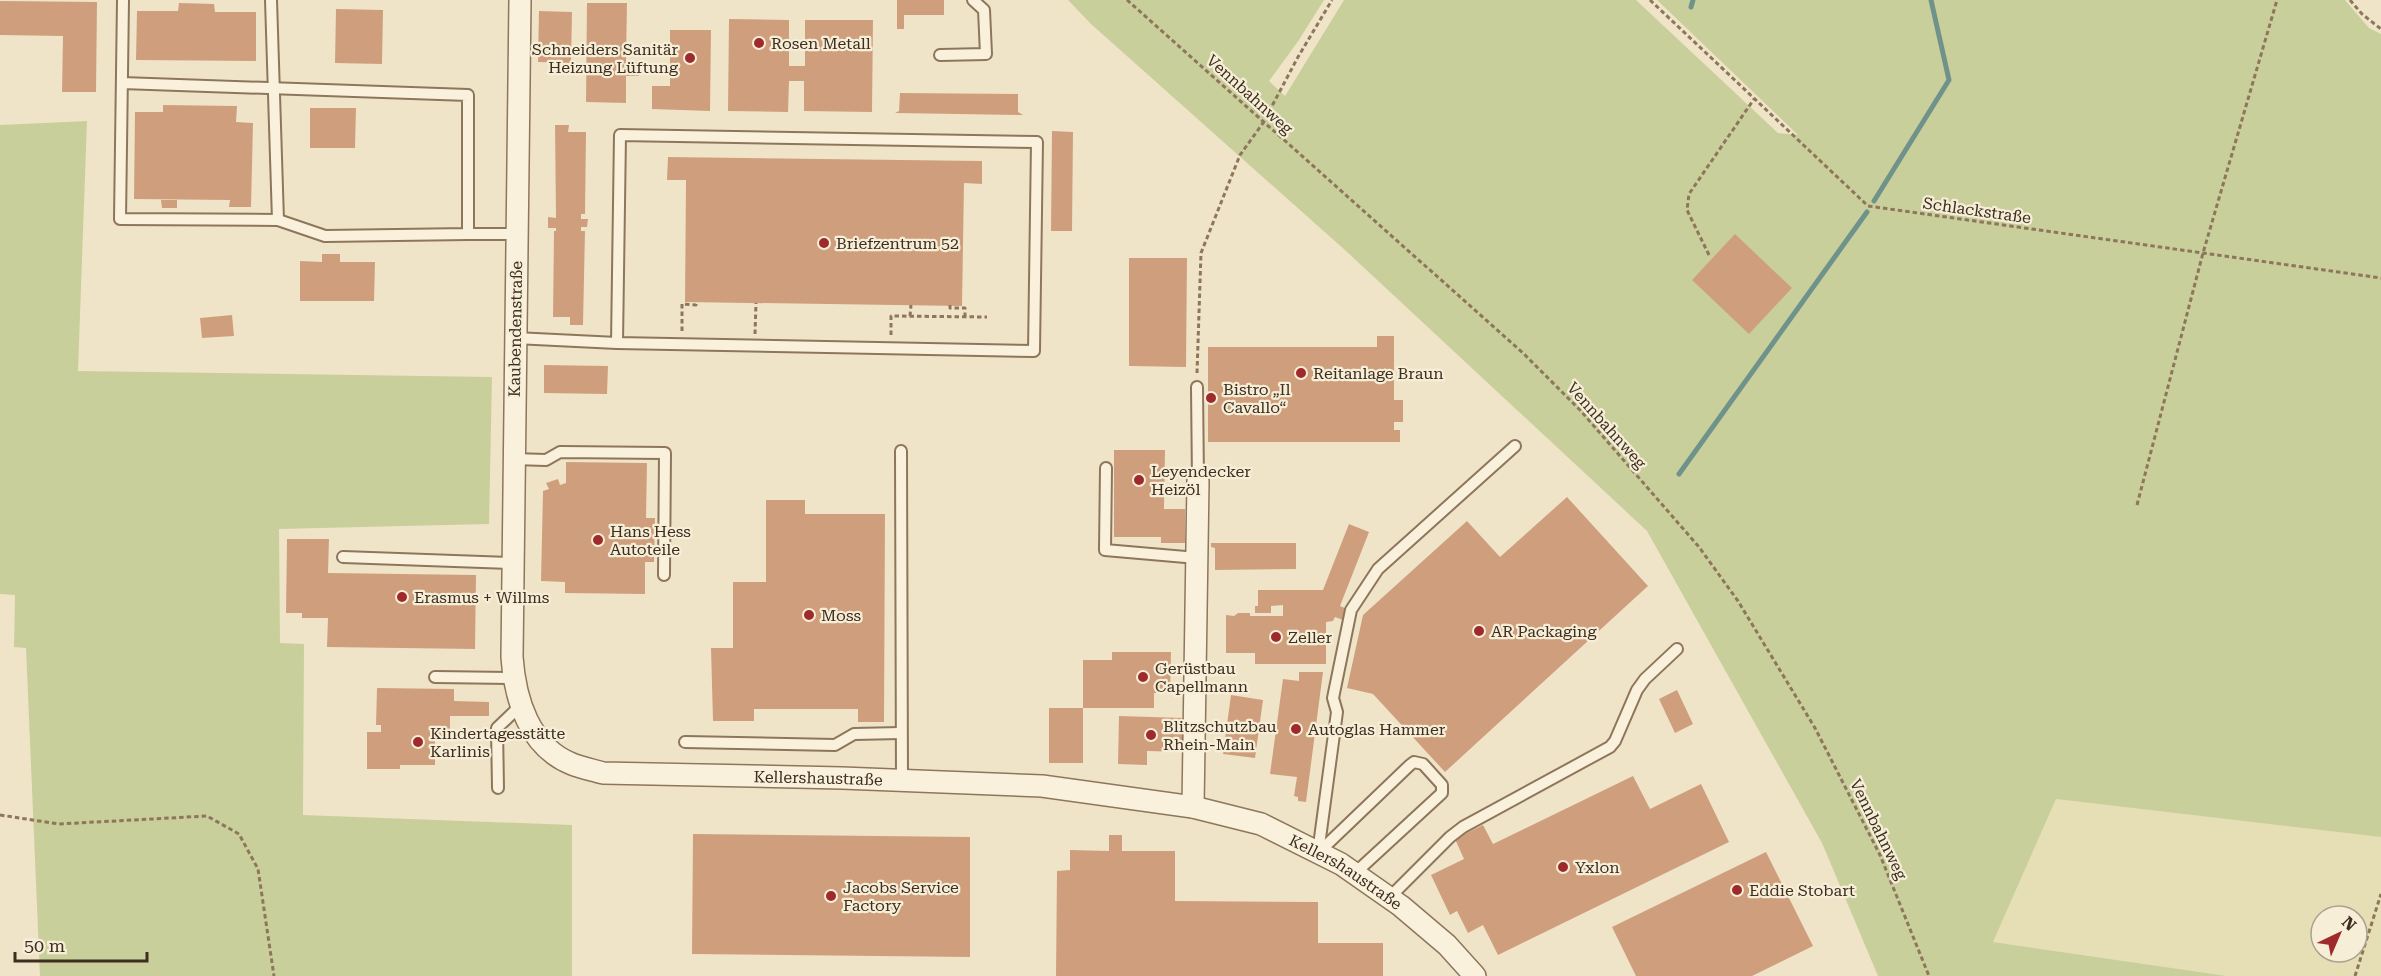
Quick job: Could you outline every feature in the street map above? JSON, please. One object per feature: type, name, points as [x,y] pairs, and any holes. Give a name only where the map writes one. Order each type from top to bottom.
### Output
[{"type":"street","name":"Kaubendenstraße","points":[[512,668],[520,0]]},
{"type":"street","points":[[1193,807],[1198,481]]},
{"type":"street","name":"Kellershaustraße","points":[[512,668],[520,706],[526,720],[544,745],[570,764],[603,774],[902,780],[1042,786],[1193,807],[1261,824],[1318,853],[1389,898],[1447,945],[1475,976]]},
{"type":"lane","points":[[123,0],[120,219],[278,220],[325,236],[517,234]]},
{"type":"lane","points":[[271,0],[278,220]]},
{"type":"lane","points":[[940,55],[986,54],[984,10],[973,0]]},
{"type":"lane","points":[[122,83],[468,95],[468,234]]},
{"type":"lane","points":[[515,338],[617,343],[1034,351],[1037,142],[621,135],[617,343]]},
{"type":"lane","points":[[1197,387],[1198,481]]},
{"type":"lane","points":[[1318,853],[1337,712],[1333,698],[1351,610],[1378,569],[1515,446]]},
{"type":"lane","points":[[901,451],[902,780]]},
{"type":"lane","points":[[513,459],[546,460],[560,452],[665,453],[664,574]]},
{"type":"lane","points":[[1106,468],[1105,550],[1197,558]]},
{"type":"lane","points":[[343,557],[512,563]]},
{"type":"lane","points":[[1389,898],[1449,837],[1463,827],[1610,747],[1641,685],[1677,649]]},
{"type":"lane","points":[[435,677],[512,668]]},
{"type":"lane","points":[[498,788],[497,728],[520,706]]},
{"type":"lane","points":[[685,742],[835,745],[854,734],[901,734]]},
{"type":"lane","points":[[1318,853],[1410,765],[1414,762],[1423,764],[1442,785],[1442,793],[1354,874]]},
{"type":"path","name":"Vennbahnweg","points":[[1127,0],[1523,353],[1580,410],[1699,548],[1750,619],[1815,729],[1880,855],[1929,976]]},
{"type":"path","points":[[1197,387],[1201,253],[1240,155],[1263,123],[1332,0]]},
{"type":"path","name":"Schlackstraße","points":[[1650,0],[1868,206],[2381,278]]},
{"type":"path","points":[[2138,505],[2203,253],[2277,0]]},
{"type":"path","points":[[2350,0],[2362,14],[2381,29]]},
{"type":"path","points":[[1709,255],[1687,210],[1689,194],[1754,99]]},
{"type":"path","points":[[682,344],[682,304],[696,305],[696,302]]},
{"type":"path","points":[[754,345],[756,303]]},
{"type":"path","points":[[910,316],[911,305]]},
{"type":"path","points":[[950,305],[950,308],[965,308],[965,316]]},
{"type":"path","points":[[891,348],[891,316],[987,317]]},
{"type":"path","points":[[0,815],[59,824],[207,816],[239,834],[258,869],[274,976]]},
{"type":"path","points":[[2355,976],[2381,894]]},
{"type":"shaded area","points":[[2056,799],[2381,837],[2381,976],[2227,976],[1993,942]]},
{"type":"green space","points":[[1068,0],[1324,0],[1269,81],[1285,96],[1344,0],[1636,0],[1778,133],[1798,135],[1657,0],[2345,0],[2369,28],[2381,34],[2381,837],[2056,799],[1993,942],[2227,976],[1878,976],[1822,843],[1647,531],[1346,251],[1091,24]]},
{"type":"green space","points":[[87,121],[78,371],[492,377],[489,524],[279,529],[280,643],[304,644],[303,815],[572,825],[572,976],[40,976],[26,648],[14,647],[15,595],[0,594],[0,125]]},
{"type":"building","points":[[897,0],[944,0],[944,15],[904,15],[904,29],[897,29]]},
{"type":"building","points":[[0,1],[97,2],[96,92],[62,92],[63,36],[0,35]]},
{"type":"building","points":[[179,3],[214,4],[215,12],[256,12],[256,61],[136,60],[137,11],[178,11]]},
{"type":"building","points":[[587,3],[627,3],[626,62],[639,62],[639,76],[626,76],[626,103],[586,102]]},
{"type":"building","points":[[336,9],[383,10],[382,64],[335,63]]},
{"type":"building","points":[[539,11],[572,12],[571,63],[538,62]]},
{"type":"building","points":[[729,19],[789,20],[789,66],[805,66],[805,20],[873,20],[872,112],[804,111],[804,81],[789,81],[788,112],[728,111]]},
{"type":"building","name":"Schneiders Sanitär Heizung Lüftung","points":[[670,30],[711,30],[710,111],[652,109],[652,86],[670,86]]},
{"type":"building","points":[[900,93],[1018,94],[1018,112],[1023,115],[895,113],[899,111]]},
{"type":"building","points":[[163,105],[237,106],[236,122],[253,123],[251,207],[229,207],[230,200],[134,199],[135,112],[163,112]]},
{"type":"building","points":[[310,108],[356,108],[355,148],[310,148]]},
{"type":"building","points":[[555,125],[569,125],[568,132],[586,132],[585,214],[581,214],[581,219],[588,219],[587,227],[581,227],[581,231],[585,231],[583,325],[570,325],[570,317],[553,317],[554,231],[556,228],[548,228],[548,217],[556,218]]},
{"type":"building","points":[[1052,131],[1073,132],[1072,231],[1051,231]]},
{"type":"building","name":"Briefzentrum 52","points":[[668,157],[982,161],[982,184],[964,183],[962,306],[685,302],[686,180],[667,180]]},
{"type":"building","points":[[161,200],[177,200],[177,208],[162,208]]},
{"type":"building","points":[[1735,234],[1792,288],[1749,334],[1692,280]]},
{"type":"building","points":[[322,254],[340,254],[340,262],[375,262],[374,301],[300,301],[300,261],[322,262]]},
{"type":"building","points":[[1129,258],[1187,258],[1186,367],[1129,366]]},
{"type":"building","points":[[232,315],[234,336],[202,338],[200,318]]},
{"type":"building","name":"Reitanlage Braun","points":[[1377,336],[1394,336],[1394,400],[1403,400],[1403,422],[1394,422],[1394,430],[1400,430],[1400,442],[1208,442],[1208,347],[1377,347]]},
{"type":"building","points":[[544,365],[608,366],[607,394],[544,393]]},
{"type":"building","name":"Leyendecker Heizöl","points":[[1114,450],[1165,450],[1164,509],[1185,509],[1185,543],[1161,543],[1161,537],[1114,537]]},
{"type":"building","name":"Hans Hess Autoteile","points":[[566,462],[647,463],[646,518],[655,518],[654,562],[645,562],[645,594],[565,593],[565,582],[541,581],[543,491],[549,489],[546,483],[558,479],[560,485],[566,483]]},
{"type":"building","name":"AR Packaging","points":[[1567,497],[1648,586],[1445,772],[1373,694],[1347,688],[1363,615],[1467,521],[1500,557]]},
{"type":"building","name":"Moss","points":[[766,500],[805,500],[805,514],[885,514],[884,722],[858,722],[858,709],[754,709],[754,721],[713,721],[711,648],[733,648],[733,582],[766,582]]},
{"type":"building","points":[[1349,524],[1369,532],[1340,606],[1347,609],[1343,620],[1335,617],[1333,621],[1326,622],[1326,664],[1255,664],[1255,653],[1226,653],[1226,615],[1250,613],[1250,616],[1283,616],[1283,605],[1271,606],[1271,613],[1255,613],[1255,606],[1258,606],[1258,590],[1323,590]]},
{"type":"building","name":"Erasmus + Willms","points":[[287,539],[329,539],[328,573],[476,575],[475,649],[327,647],[328,618],[302,618],[302,613],[286,613]]},
{"type":"building","points":[[1211,543],[1296,543],[1296,569],[1215,570],[1215,548],[1211,547]]},
{"type":"building","points":[[1112,652],[1171,652],[1170,693],[1154,693],[1154,708],[1083,708],[1083,660],[1112,660]]},
{"type":"building","name":"Autoglas Hammer","points":[[1299,672],[1323,672],[1306,802],[1298,801],[1298,797],[1294,796],[1297,777],[1270,774],[1283,679],[1299,681]]},
{"type":"building","points":[[377,688],[454,689],[454,701],[489,702],[489,716],[450,716],[450,732],[445,732],[445,738],[435,738],[435,765],[400,765],[400,769],[367,769],[367,732],[381,732],[381,725],[376,725]]},
{"type":"building","points":[[1677,690],[1693,724],[1675,733],[1659,699]]},
{"type":"building","points":[[1231,695],[1263,700],[1255,758],[1223,754]]},
{"type":"building","points":[[1049,708],[1083,708],[1083,763],[1049,763]]},
{"type":"building","name":"Blitzschutzbau Rhein-Main","points":[[1119,716],[1184,718],[1184,752],[1147,751],[1147,765],[1118,764]]},
{"type":"building","name":"Yxlon","points":[[1633,776],[1650,809],[1701,784],[1729,842],[1498,955],[1483,925],[1468,933],[1457,911],[1450,915],[1431,875],[1464,859],[1455,839],[1483,825],[1493,844]]},
{"type":"building","name":"Jacobs Service Factory","points":[[693,834],[970,837],[970,957],[692,954]]},
{"type":"building","points":[[1109,835],[1122,835],[1122,851],[1175,851],[1175,901],[1318,902],[1318,943],[1383,943],[1383,976],[1056,976],[1057,871],[1070,870],[1070,850],[1109,851]]},
{"type":"building","name":"Eddie Stobart","points":[[1766,852],[1813,946],[1752,976],[1636,976],[1612,927]]},
{"type":"waterway","points":[[1691,7],[1693,0]]},
{"type":"waterway","points":[[1874,201],[1949,80],[1931,0]]},
{"type":"waterway","points":[[1679,474],[1867,212]]},
{"type":"place","name":"Rosen Metall","points":[[759,43]]},
{"type":"place","name":"Schneiders Sanitär Heizung Lüftung","points":[[690,58]]},
{"type":"place","name":"Briefzentrum 52","points":[[824,243]]},
{"type":"place","name":"Reitanlage Braun","points":[[1301,373]]},
{"type":"place","name":"Bistro „Il Cavallo“","points":[[1211,398]]},
{"type":"place","name":"Leyendecker Heizöl","points":[[1139,480]]},
{"type":"place","name":"Hans Hess Autoteile","points":[[598,540]]},
{"type":"place","name":"Erasmus + Willms","points":[[402,597]]},
{"type":"place","name":"Moss","points":[[809,615]]},
{"type":"place","name":"AR Packaging","points":[[1479,631]]},
{"type":"place","name":"Zeller","points":[[1276,637]]},
{"type":"place","name":"Gerüstbau Capellmann","points":[[1143,677]]},
{"type":"place","name":"Autoglas Hammer","points":[[1296,729]]},
{"type":"place","name":"Blitzschutzbau Rhein-Main","points":[[1151,735]]},
{"type":"place","name":"Kindertagesstätte Karlinis","points":[[418,742]]},
{"type":"place","name":"Yxlon","points":[[1563,867]]},
{"type":"place","name":"Eddie Stobart","points":[[1737,890]]},
{"type":"place","name":"Jacobs Service Factory","points":[[831,896]]}]
